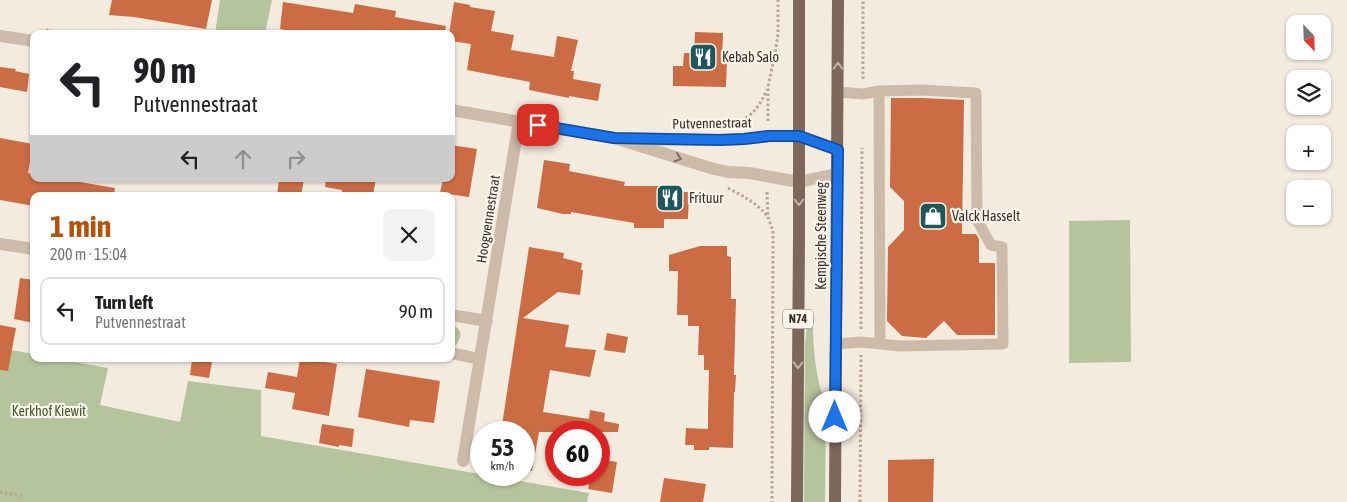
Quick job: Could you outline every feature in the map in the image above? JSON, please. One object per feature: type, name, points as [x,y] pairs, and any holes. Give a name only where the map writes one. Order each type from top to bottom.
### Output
[{"type":"main road","name":"Kempische Steenweg","points":[[797,502],[800,74],[798,0]]},
{"type":"main road","name":"Kempische Steenweg","points":[[835,502],[838,0]]},
{"type":"street","points":[[0,36],[30,40]]},
{"type":"street","name":"Putvennestraat","points":[[455,111],[614,138],[728,172],[750,173],[799,182],[836,174]]},
{"type":"street","name":"Hoogvennestraat","points":[[463,461],[519,121]]},
{"type":"street","name":"Putvennestraat","points":[[614,138],[720,140],[769,136],[799,136],[838,150]]},
{"type":"street","points":[[0,244],[30,248]]},
{"type":"street","points":[[455,316],[487,321]]},
{"type":"street","points":[[455,354],[479,359]]},
{"type":"lane","points":[[836,344],[861,342],[900,346],[1003,344],[1002,247],[991,245],[977,220],[976,92],[922,90],[879,91],[862,94],[838,92]]},
{"type":"lane","points":[[879,91],[880,344]]},
{"type":"path","points":[[731,125],[753,113],[761,103],[768,87],[776,53],[778,0]]},
{"type":"path","points":[[862,94],[863,0]]},
{"type":"path","points":[[768,87],[769,136]]},
{"type":"path","points":[[860,502],[862,141]]},
{"type":"path","points":[[768,176],[768,217],[773,231],[772,502]]},
{"type":"path","points":[[725,186],[748,199],[768,217]]},
{"type":"path","points":[[0,492],[22,496]]},
{"type":"green space","points":[[220,0],[272,0],[266,30],[216,30]]},
{"type":"green space","points":[[1130,220],[1131,362],[1069,363],[1069,221]]},
{"type":"green space","points":[[807,322],[813,323],[816,365],[826,406],[825,502],[804,502],[805,347]]},
{"type":"green space","points":[[455,326],[460,333],[460,338],[456,345]]},
{"type":"green space","name":"Kerkhof Kiewit","points":[[0,348],[30,353],[30,362],[75,362],[108,368],[100,405],[180,422],[188,381],[261,390],[261,436],[470,472],[470,486],[535,486],[535,484],[589,493],[587,502],[0,502]]},
{"type":"building","points":[[112,0],[212,0],[206,29],[134,17],[109,15]]},
{"type":"building","points":[[283,2],[353,13],[355,4],[396,11],[395,17],[446,26],[446,30],[280,29]]},
{"type":"building","points":[[454,2],[495,11],[491,31],[514,35],[511,50],[554,57],[557,36],[578,40],[571,71],[574,71],[573,79],[601,84],[598,101],[569,96],[569,98],[529,90],[530,82],[467,70],[471,44],[455,42],[455,30],[450,30]]},
{"type":"building","name":"Kebab Salo","points":[[695,32],[723,33],[722,60],[727,60],[726,87],[673,86],[673,66],[683,66],[684,53],[694,53]]},
{"type":"building","points":[[0,67],[16,69],[15,71],[29,74],[27,92],[0,87]]},
{"type":"building","name":"Valck Hasselt","points":[[891,98],[964,100],[962,234],[976,234],[979,239],[979,263],[995,263],[995,335],[957,335],[944,321],[926,338],[902,336],[887,321],[888,247],[904,230],[904,201],[890,187]]},
{"type":"building","points":[[0,138],[30,143],[28,173],[30,173],[30,182],[80,182],[115,188],[114,192],[30,192],[30,205],[0,200]]},
{"type":"building","points":[[455,146],[477,149],[469,197],[455,195],[455,192],[440,192],[442,182],[455,182]]},
{"type":"building","points":[[544,160],[570,164],[569,171],[625,182],[624,186],[667,186],[667,192],[689,192],[688,219],[664,219],[664,228],[634,228],[634,223],[571,212],[571,214],[563,214],[537,208]]},
{"type":"building","points":[[279,182],[303,182],[302,192],[277,192]]},
{"type":"building","points":[[326,182],[375,182],[374,192],[342,192],[342,190],[325,187]]},
{"type":"building","points":[[700,246],[727,246],[727,256],[731,257],[731,299],[736,299],[734,375],[736,375],[733,448],[709,447],[709,450],[694,450],[694,445],[685,445],[686,428],[708,429],[709,370],[704,370],[704,355],[698,355],[699,326],[688,326],[688,315],[677,315],[678,271],[669,271],[669,255]]},
{"type":"building","points":[[529,247],[564,253],[563,258],[582,263],[580,295],[558,292],[523,318],[569,325],[565,347],[596,350],[590,377],[550,370],[543,412],[589,419],[590,410],[605,413],[604,421],[545,421],[545,432],[539,432],[535,454],[535,421],[503,421]]},
{"type":"building","points":[[20,278],[30,279],[30,322],[14,319]]},
{"type":"building","points":[[0,325],[16,328],[8,371],[0,370]]},
{"type":"building","points":[[607,333],[628,337],[625,353],[604,350]]},
{"type":"building","points":[[192,362],[212,362],[209,378],[190,375]]},
{"type":"building","points":[[300,362],[337,364],[329,416],[292,409],[295,393],[265,388],[268,372],[297,377]]},
{"type":"building","points":[[366,369],[440,381],[434,423],[410,420],[409,427],[358,417]]},
{"type":"building","points":[[610,422],[619,424],[618,432],[610,432]]},
{"type":"building","points":[[322,424],[354,429],[352,447],[339,445],[339,447],[319,443]]},
{"type":"building","points":[[934,459],[933,502],[888,502],[888,460]]},
{"type":"building","points":[[610,461],[617,462],[612,493],[588,489],[589,486],[610,486]]},
{"type":"building","points":[[664,478],[706,484],[703,502],[660,502]]},
{"type":"place","name":"Kebab Salo","points":[[703,57]]},
{"type":"place","name":"Frituur","points":[[670,198]]},
{"type":"place","name":"Valck Hasselt","points":[[933,216]]},
{"type":"route","points":[[538,125],[614,138],[720,140],[769,136],[799,136],[838,150],[836,174],[835,417]]}]
